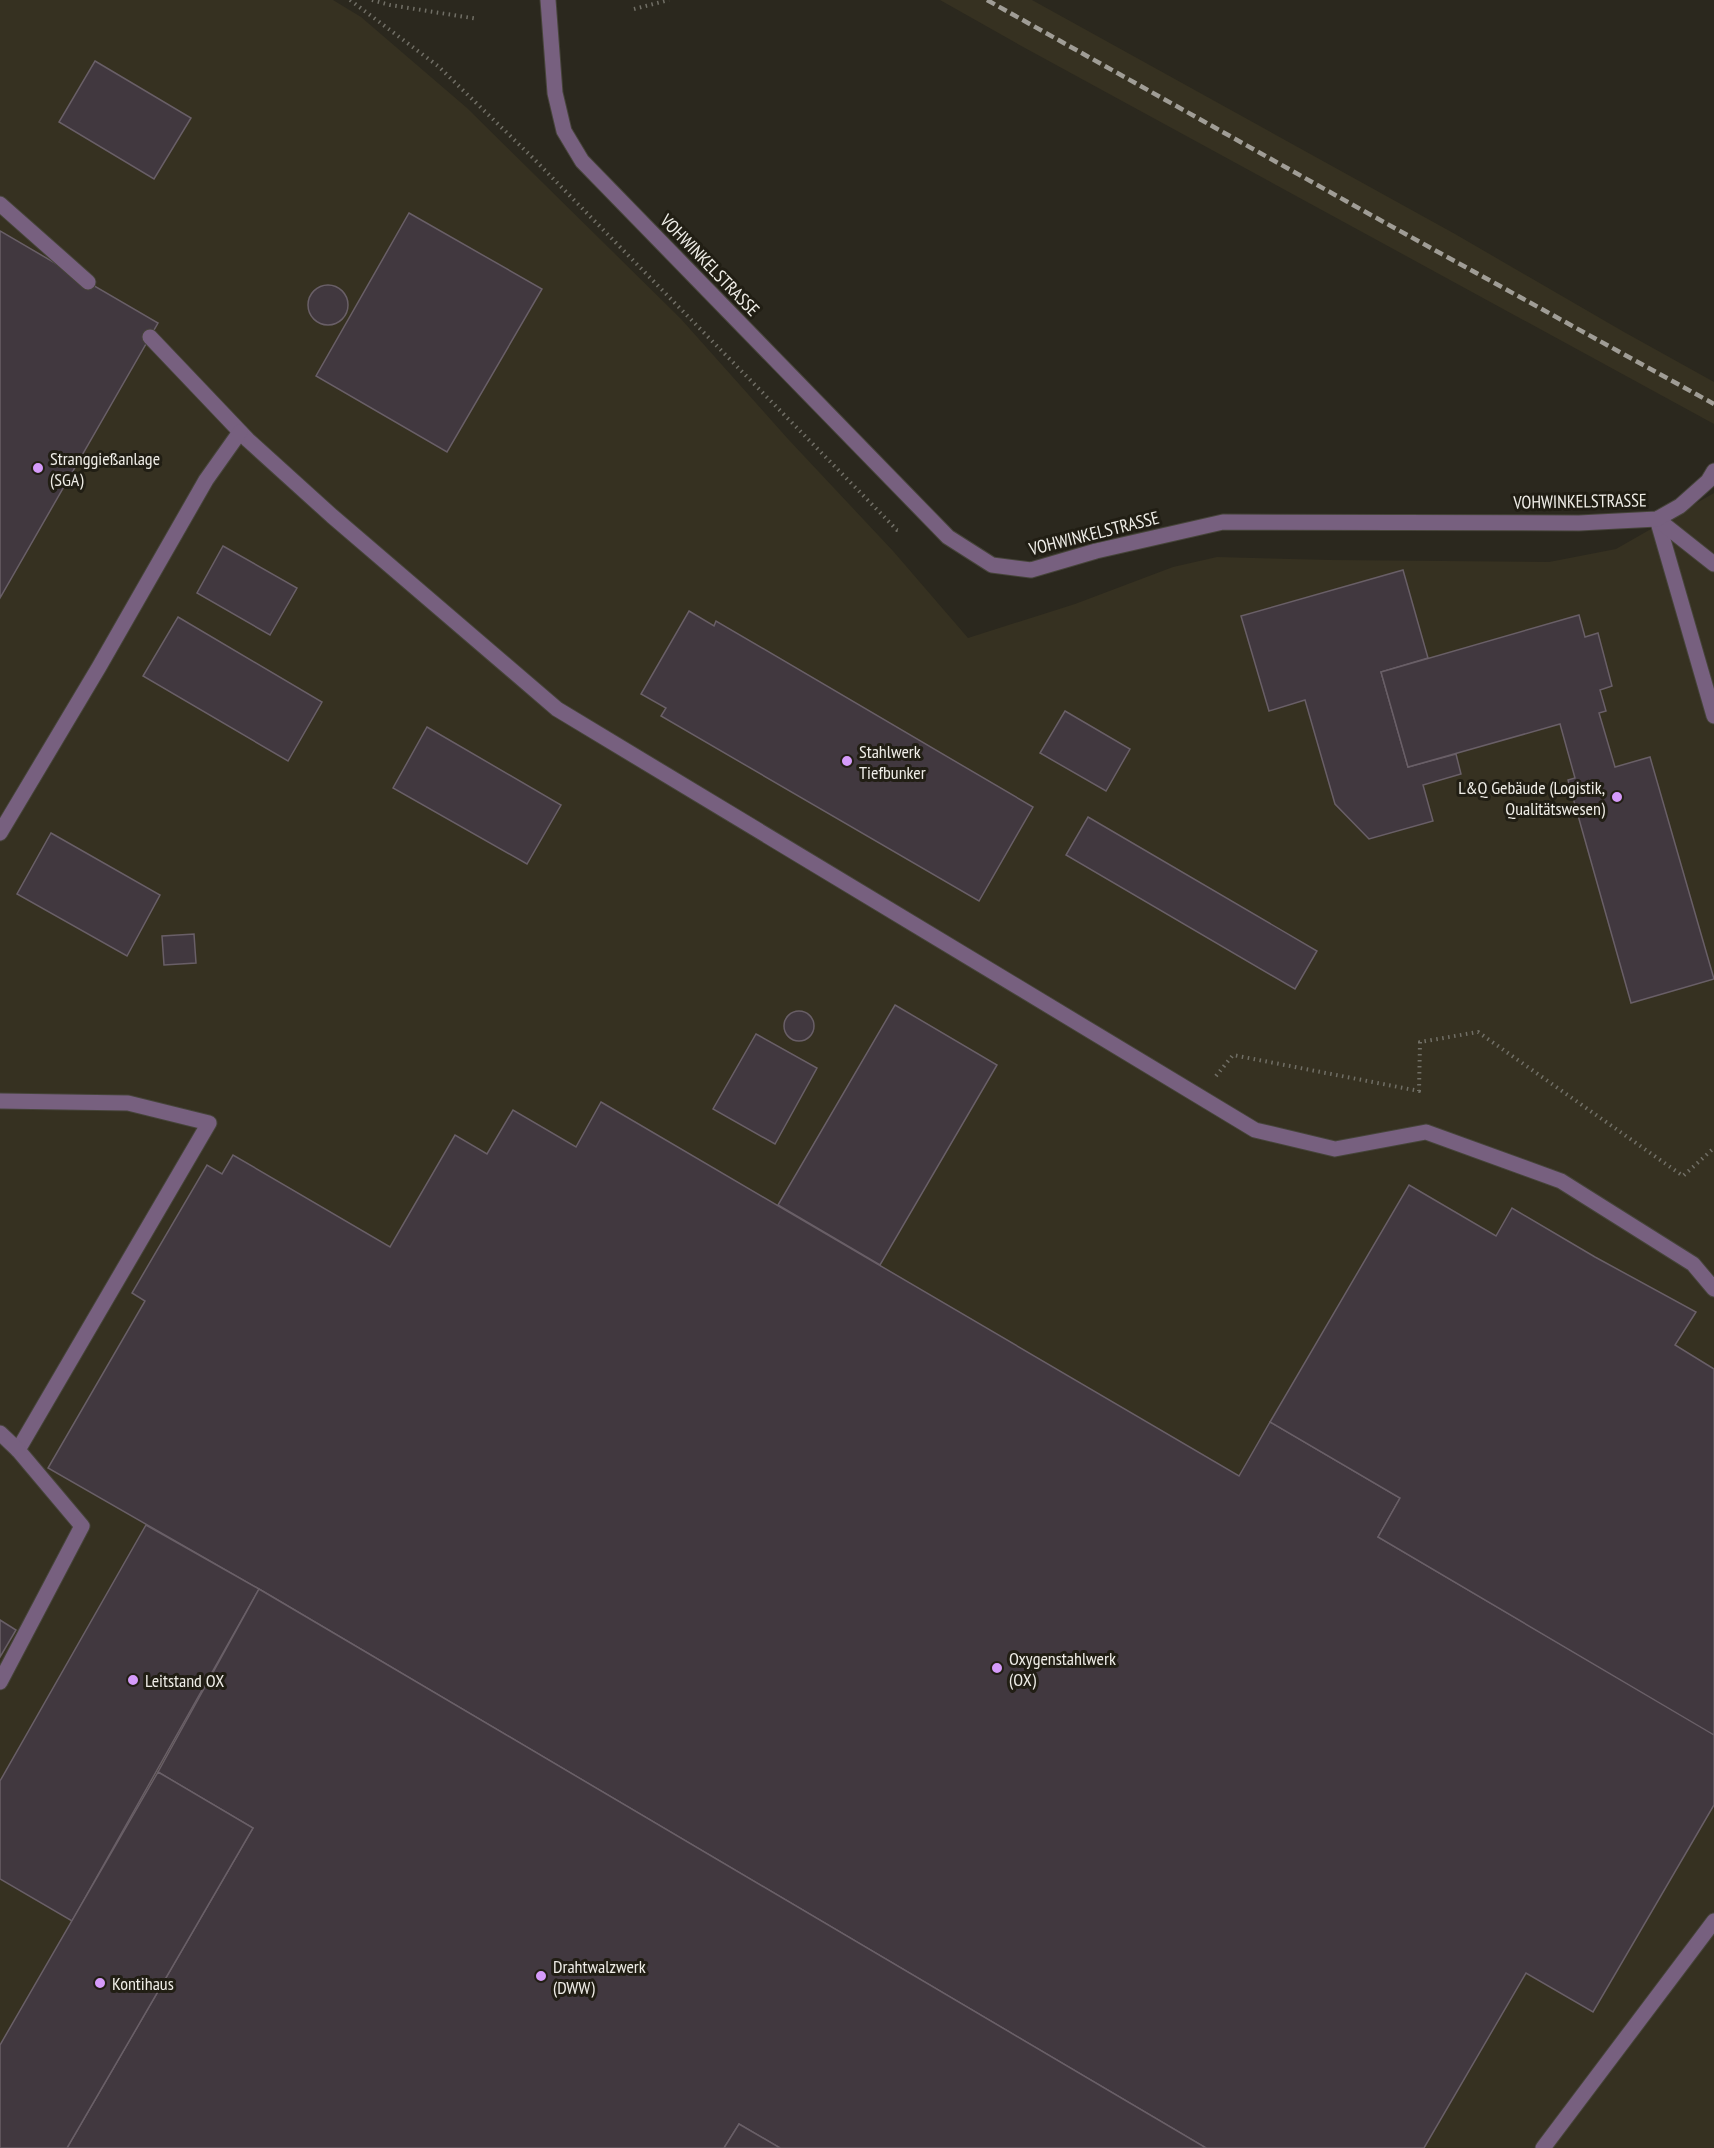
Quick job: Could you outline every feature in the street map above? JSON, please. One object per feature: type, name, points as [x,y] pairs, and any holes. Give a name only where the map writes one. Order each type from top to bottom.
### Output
[{"type":"street","name":"VOHWINKELSTRASSE","points":[[548,0],[555,93],[564,131],[582,161],[948,537],[992,565],[1030,570],[1096,551],[1223,522],[1579,523],[1657,519],[1680,506],[1708,481],[1714,471]]},
{"type":"street","points":[[0,204],[88,282]]},
{"type":"street","points":[[150,337],[248,440],[332,516],[557,709],[1255,1130],[1335,1149],[1426,1132],[1561,1181],[1693,1264],[1714,1289]]},
{"type":"street","points":[[0,833],[99,667],[206,480],[240,432]]},
{"type":"street","points":[[1657,519],[1714,564]]},
{"type":"street","points":[[1657,519],[1714,716]]},
{"type":"street","points":[[0,1101],[128,1103],[209,1123],[18,1450]]},
{"type":"street","points":[[1693,1264],[1714,1267]]},
{"type":"street","points":[[0,1432],[82,1526],[0,1682]]},
{"type":"street","points":[[1543,2148],[1714,1921]]},
{"type":"path","points":[[350,0],[438,66],[532,157],[897,530],[948,537]]},
{"type":"path","points":[[372,0],[478,19]]},
{"type":"path","points":[[634,9],[669,0]]},
{"type":"path","points":[[1199,1096],[1233,1055],[1419,1091],[1420,1042],[1478,1032],[1683,1176],[1714,1148]]},
{"type":"shaded area","points":[[0,0],[333,0],[361,17],[467,108],[681,319],[788,439],[893,551],[968,638],[1075,604],[1173,567],[1217,557],[1549,562],[1616,549],[1714,493],[1714,2148],[0,2148]]},
{"type":"shaded area","points":[[940,0],[1032,0],[1455,234],[1714,382],[1714,424],[1025,48]]},
{"type":"building","points":[[95,61],[191,118],[154,179],[59,122]]},
{"type":"building","points":[[409,213],[542,289],[447,452],[316,376]]},
{"type":"building","name":"Stranggießanlage (SGA)","points":[[0,231],[158,323],[0,598]]},
{"type":"building","points":[[328,285],[336,286],[342,291],[347,297],[347,313],[342,319],[336,324],[328,325],[320,324],[314,319],[309,313],[308,305],[309,297],[314,291],[320,286]]},
{"type":"building","points":[[223,546],[297,588],[270,635],[197,593]]},
{"type":"building","points":[[1403,570],[1428,658],[1381,672],[1408,767],[1456,754],[1461,774],[1423,785],[1433,821],[1369,839],[1335,804],[1305,700],[1269,711],[1241,616]]},
{"type":"building","name":"Stahlwerk Tiefbunker","points":[[689,611],[714,626],[716,621],[1033,807],[979,901],[661,716],[666,708],[641,694]]},
{"type":"building","name":"L&Q Gebäude (Logistik, Qualitätswesen)","points":[[1579,615],[1585,637],[1598,633],[1612,686],[1600,690],[1606,711],[1599,713],[1615,767],[1650,757],[1714,979],[1631,1003],[1568,780],[1575,778],[1560,724],[1408,767],[1381,672]]},
{"type":"building","points":[[178,617],[322,702],[288,761],[143,676]]},
{"type":"building","points":[[1065,711],[1130,749],[1106,791],[1040,753]]},
{"type":"building","points":[[427,727],[561,805],[527,864],[393,788]]},
{"type":"building","points":[[1088,817],[1317,951],[1295,989],[1066,855]]},
{"type":"building","points":[[51,833],[160,895],[127,956],[17,894]]},
{"type":"building","points":[[194,934],[196,963],[164,965],[162,936]]},
{"type":"building","points":[[895,1005],[997,1065],[880,1265],[778,1205]]},
{"type":"building","points":[[799,1011],[805,1012],[813,1020],[813,1032],[805,1040],[799,1041],[793,1040],[785,1032],[784,1026],[785,1020],[793,1012]]},
{"type":"building","points":[[756,1034],[817,1068],[775,1144],[713,1109]]},
{"type":"building","name":"Oxygenstahlwerk (OX)","points":[[601,1102],[1239,1476],[1270,1422],[1400,1498],[1378,1537],[1714,1734],[1714,1805],[1593,2012],[1526,1973],[1424,2148],[1206,2148],[259,1589],[48,1468],[145,1301],[132,1293],[207,1165],[222,1174],[233,1155],[390,1247],[455,1135],[487,1154],[513,1110],[576,1147]]},
{"type":"building","points":[[1409,1185],[1496,1236],[1512,1208],[1595,1257],[1696,1312],[1675,1345],[1714,1369],[1714,1735],[1378,1537],[1400,1498],[1270,1422]]},
{"type":"building","name":"Leitstand OX","points":[[146,1525],[259,1589],[72,1921],[0,1879],[0,1781]]},
{"type":"building","name":"Drahtwalzwerk (DWW)","points":[[259,1589],[1206,2148],[780,2148],[739,2124],[724,2148],[67,2148],[253,1828],[158,1772]]},
{"type":"building","points":[[0,1620],[16,1630],[0,1657]]},
{"type":"building","name":"Kontihaus","points":[[158,1772],[253,1828],[67,2148],[0,2148],[0,2045]]},
{"type":"building","points":[[739,2124],[780,2148],[724,2148]]},
{"type":"railway","points":[[987,0],[1714,404]]},
{"type":"place","name":"Stranggießanlage (SGA)","points":[[38,468]]},
{"type":"place","name":"Stahlwerk Tiefbunker","points":[[847,761]]},
{"type":"place","name":"L&Q Gebäude (Logistik, Qualitätswesen)","points":[[1617,797]]},
{"type":"place","name":"Oxygenstahlwerk (OX)","points":[[997,1668]]},
{"type":"place","name":"Leitstand OX","points":[[133,1680]]},
{"type":"place","name":"Drahtwalzwerk (DWW)","points":[[541,1976]]},
{"type":"place","name":"Kontihaus","points":[[100,1983]]}]
